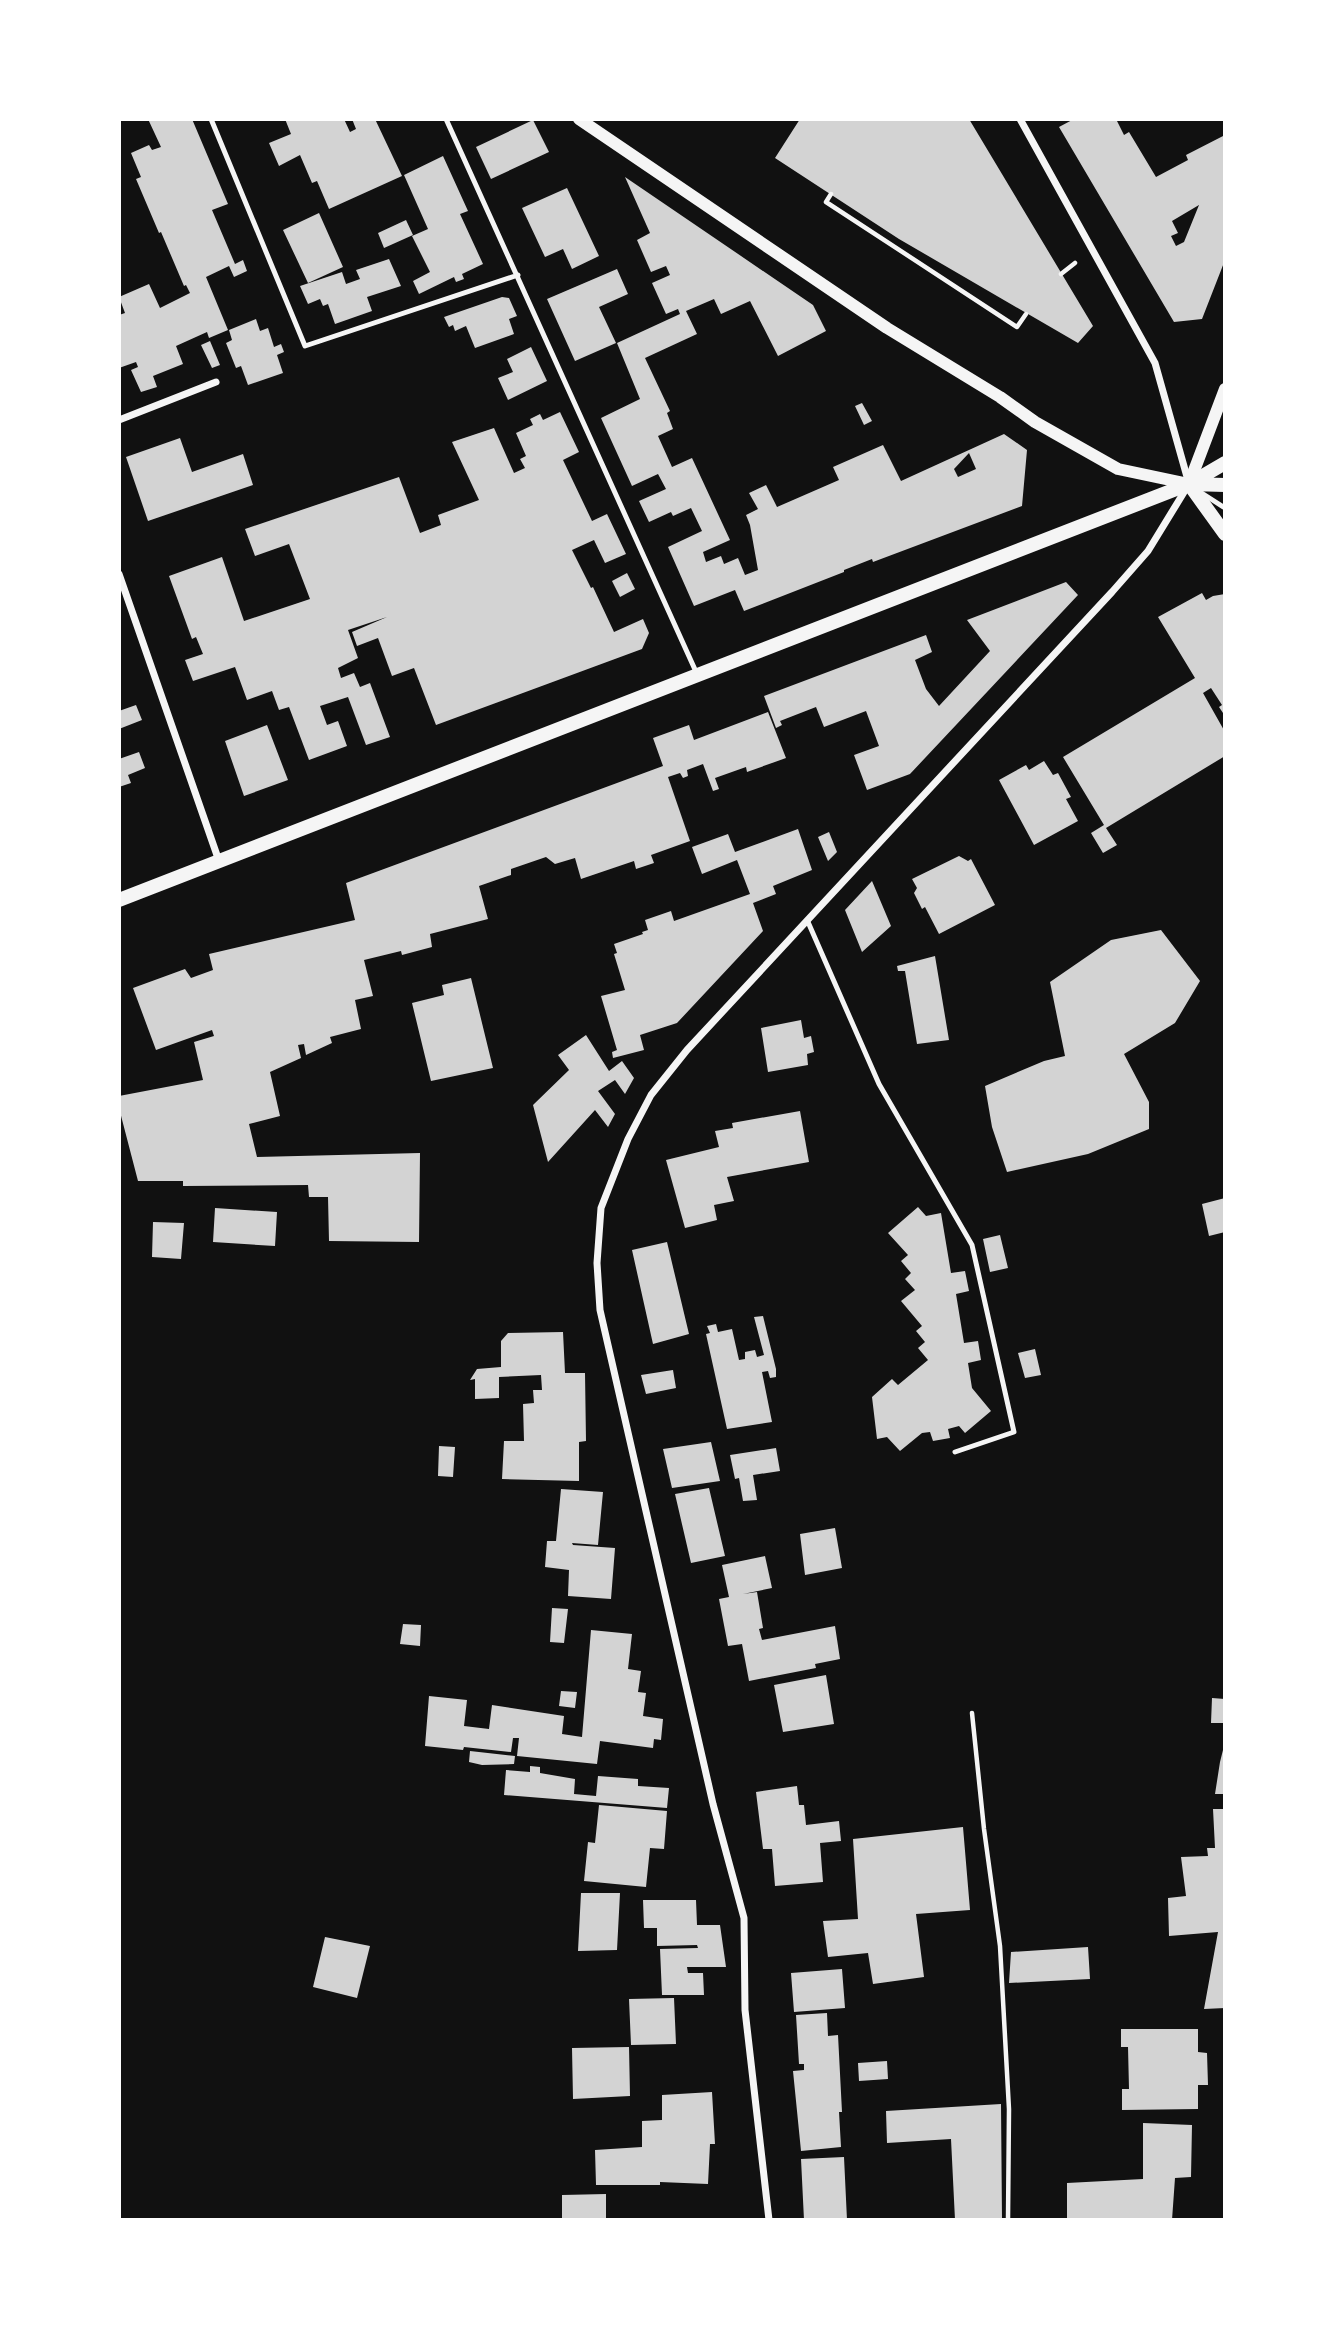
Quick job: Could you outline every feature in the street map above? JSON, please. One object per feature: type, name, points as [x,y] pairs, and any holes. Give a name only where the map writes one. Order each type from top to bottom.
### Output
[{"type":"main road","points":[[119,900],[1189,484],[1225,463]]},
{"type":"main road","points":[[1189,484],[1225,485]]},
{"type":"main road","points":[[1189,484],[1225,534]]},
{"type":"street","points":[[579,119],[887,328],[1000,397],[1035,422],[1118,469],[1189,484]]},
{"type":"street","points":[[1020,119],[1155,363],[1189,484]]},
{"type":"street","points":[[119,420],[216,382]]},
{"type":"street","points":[[769,2220],[745,2010],[744,1917],[713,1804],[600,1310],[597,1263],[601,1208],[628,1139],[651,1095],[687,1050],[1148,551],[1189,484],[1225,389]]},
{"type":"street","points":[[119,574],[219,862]]},
{"type":"lane","points":[[211,119],[305,346],[518,275]]},
{"type":"lane","points":[[446,119],[697,676]]},
{"type":"lane","points":[[1189,484],[1225,508]]},
{"type":"lane","points":[[808,922],[879,1084],[972,1245],[1014,1432],[955,1452]]},
{"type":"path","points":[[831,194],[826,202],[1017,327],[1026,314]]},
{"type":"path","points":[[972,1713],[1000,1946],[1009,2109],[1008,2220]]},
{"type":"building","points":[[148,119],[192,119],[228,204],[212,210],[235,264],[243,260],[247,271],[234,277],[229,266],[206,277],[228,330],[209,338],[207,332],[176,346],[183,364],[153,376],[157,387],[141,392],[131,370],[138,367],[136,362],[119,368],[119,315],[125,313],[119,297],[149,284],[160,308],[190,293],[186,285],[184,286],[136,179],[141,177],[131,153],[149,145],[152,150],[161,147]]},
{"type":"building","points":[[285,119],[344,119],[350,132],[356,129],[352,119],[375,119],[402,176],[329,209],[317,181],[312,183],[300,155],[279,166],[269,143],[291,134]]},
{"type":"building","points":[[800,119],[969,119],[1093,326],[1078,343],[899,239],[775,158]]},
{"type":"building","points":[[1074,119],[1116,119],[1124,135],[1129,132],[1156,177],[1188,160],[1186,155],[1225,135],[1225,260],[1202,319],[1174,322],[1059,127]],"holes":[[[1199,205],[1184,242],[1176,246],[1171,236],[1178,233],[1172,221]]]},
{"type":"building","points":[[533,120],[549,152],[491,179],[476,147]]},
{"type":"building","points":[[443,156],[468,211],[460,214],[483,264],[462,274],[464,279],[456,282],[454,277],[419,294],[413,281],[430,272],[412,236],[428,229],[404,175]]},
{"type":"building","points":[[625,177],[813,305],[826,331],[778,356],[750,301],[721,314],[714,299],[686,311],[697,334],[645,358],[670,411],[667,413],[673,429],[658,436],[672,467],[692,458],[730,540],[703,552],[706,562],[721,556],[724,564],[738,558],[745,575],[758,570],[746,515],[758,509],[749,493],[766,485],[777,507],[839,480],[833,467],[883,445],[901,481],[1004,434],[1027,450],[1022,506],[873,562],[872,559],[744,611],[735,590],[694,606],[668,547],[702,531],[691,508],[673,516],[671,512],[649,522],[639,501],[666,489],[658,474],[632,486],[601,418],[640,399],[617,343],[680,314],[678,309],[666,314],[652,283],[670,275],[666,266],[651,272],[637,240],[650,233]],"holes":[[[969,453],[976,469],[958,477],[954,469]]]},
{"type":"building","points":[[567,188],[599,256],[572,269],[563,249],[545,257],[522,208]]},
{"type":"building","points":[[319,213],[343,267],[308,283],[283,230]]},
{"type":"building","points":[[406,220],[413,235],[384,248],[378,233]]},
{"type":"building","points":[[389,259],[401,286],[367,297],[372,311],[335,324],[328,304],[323,306],[320,299],[308,304],[300,286],[342,272],[346,284],[360,279],[356,270]]},
{"type":"building","points":[[617,269],[628,294],[599,307],[616,343],[575,361],[547,299]]},
{"type":"building","points":[[502,297],[509,298],[517,316],[509,319],[514,334],[475,348],[466,326],[455,331],[453,325],[449,327],[444,317]]},
{"type":"building","points":[[256,319],[260,331],[268,328],[274,347],[281,344],[284,352],[277,355],[283,373],[248,385],[241,366],[236,368],[226,343],[232,340],[229,330]]},
{"type":"building","points":[[210,341],[220,365],[212,368],[201,345]]},
{"type":"building","points":[[531,347],[547,381],[508,400],[498,378],[513,372],[507,359]]},
{"type":"building","points":[[862,403],[872,421],[864,425],[855,406]]},
{"type":"building","points":[[560,412],[579,452],[563,460],[592,521],[607,514],[626,554],[605,563],[594,540],[572,550],[614,632],[643,619],[649,633],[642,649],[436,725],[414,668],[392,676],[378,638],[357,646],[352,632],[387,617],[348,630],[358,658],[338,668],[341,678],[354,673],[360,687],[370,683],[390,737],[366,745],[348,697],[320,706],[327,725],[338,721],[347,746],[309,760],[289,707],[279,710],[272,691],[247,700],[235,667],[193,681],[185,660],[203,654],[196,637],[192,639],[169,576],[222,557],[244,621],[310,599],[289,544],[255,556],[245,529],[399,477],[420,533],[441,525],[438,515],[479,500],[452,442],[494,428],[514,473],[525,468],[520,459],[526,456],[516,433],[533,425],[530,419],[540,414],[543,420]]},
{"type":"building","points":[[180,438],[192,472],[243,454],[253,485],[148,521],[126,457]]},
{"type":"building","points":[[627,573],[635,589],[620,597],[612,581]]},
{"type":"building","points":[[1066,582],[1078,595],[910,774],[867,790],[854,755],[879,746],[866,711],[824,727],[816,707],[780,721],[782,725],[776,728],[764,696],[926,635],[932,652],[915,660],[926,689],[939,706],[990,651],[967,620]]},
{"type":"building","points":[[1202,593],[1206,600],[1225,594],[1225,712],[1219,707],[1222,705],[1211,688],[1203,693],[1225,732],[1225,756],[1106,828],[1117,845],[1103,853],[1091,833],[1104,825],[1063,757],[1195,678],[1158,617]]},
{"type":"building","points":[[136,705],[142,720],[119,729],[119,711]]},
{"type":"building","points":[[768,712],[786,758],[747,772],[746,767],[715,778],[719,789],[713,791],[703,764],[687,770],[688,776],[683,778],[680,773],[668,777],[690,841],[651,855],[654,863],[636,869],[634,861],[581,879],[575,858],[555,864],[546,857],[511,869],[511,875],[479,886],[488,919],[430,934],[432,947],[402,955],[401,951],[364,960],[373,996],[355,1000],[361,1029],[330,1037],[332,1043],[306,1055],[304,1044],[298,1045],[301,1058],[270,1072],[280,1116],[249,1124],[257,1157],[420,1153],[419,1242],[329,1241],[328,1197],[309,1197],[308,1185],[183,1186],[183,1181],[138,1181],[119,1108],[119,1096],[203,1080],[194,1042],[214,1036],[212,1030],[156,1050],[133,988],[185,969],[191,978],[213,970],[209,954],[355,920],[346,883],[663,766],[653,738],[689,725],[694,740]]},
{"type":"building","points":[[267,725],[288,780],[244,796],[225,741]]},
{"type":"building","points":[[139,752],[145,768],[128,775],[131,783],[119,787],[119,759]]},
{"type":"building","points":[[1044,761],[1053,775],[1058,773],[1071,797],[1066,799],[1078,821],[1034,845],[999,780],[1026,765],[1029,770]]},
{"type":"building","points":[[798,829],[812,870],[773,886],[776,894],[753,903],[763,931],[677,1023],[640,1035],[644,1050],[613,1058],[612,1052],[617,1050],[601,996],[625,990],[614,954],[617,953],[614,944],[643,934],[642,932],[648,930],[645,920],[671,911],[674,921],[750,894],[737,860],[702,874],[692,847],[728,834],[735,852]]},
{"type":"building","points":[[829,832],[837,852],[828,861],[818,837]]},
{"type":"building","points":[[959,856],[968,861],[971,859],[995,905],[939,934],[925,907],[922,909],[914,893],[917,888],[912,879]]},
{"type":"building","points":[[872,881],[891,926],[862,952],[845,910]]},
{"type":"building","points":[[1161,930],[1200,981],[1175,1023],[1124,1054],[1149,1102],[1149,1129],[1088,1154],[1007,1172],[992,1127],[985,1086],[1044,1061],[1065,1056],[1050,982],[1111,940]]},
{"type":"building","points":[[935,956],[949,1040],[917,1044],[905,971],[898,971],[897,966]]},
{"type":"building","points":[[471,978],[493,1068],[431,1081],[412,1003],[444,995],[442,985]]},
{"type":"building","points":[[801,1020],[804,1038],[811,1036],[814,1052],[807,1054],[808,1065],[768,1072],[761,1028]]},
{"type":"building","points":[[586,1035],[609,1071],[622,1061],[634,1078],[625,1094],[615,1080],[598,1091],[615,1114],[608,1127],[595,1110],[548,1162],[533,1105],[569,1070],[558,1055]]},
{"type":"building","points":[[800,1111],[809,1162],[727,1177],[734,1201],[714,1205],[717,1220],[685,1228],[666,1160],[719,1147],[715,1131],[733,1128],[732,1123]]},
{"type":"building","points":[[1225,1198],[1225,1232],[1209,1236],[1202,1204]]},
{"type":"building","points":[[918,1207],[926,1216],[941,1213],[951,1273],[965,1271],[969,1291],[956,1294],[964,1343],[978,1341],[981,1360],[968,1363],[972,1388],[991,1411],[965,1433],[959,1426],[948,1429],[950,1438],[933,1441],[930,1432],[922,1433],[900,1451],[887,1437],[877,1439],[872,1397],[892,1379],[898,1385],[928,1360],[918,1348],[925,1342],[916,1331],[922,1326],[901,1301],[915,1290],[905,1279],[911,1273],[901,1261],[908,1255],[888,1233]]},
{"type":"building","points":[[215,1208],[277,1212],[275,1246],[213,1242]]},
{"type":"building","points":[[153,1222],[184,1223],[181,1259],[152,1257]]},
{"type":"building","points":[[1000,1235],[1008,1268],[990,1272],[983,1239]]},
{"type":"building","points":[[667,1242],[689,1334],[653,1344],[632,1250]]},
{"type":"building","points":[[763,1316],[776,1369],[776,1377],[770,1378],[768,1371],[762,1372],[772,1422],[727,1429],[706,1334],[710,1333],[707,1326],[716,1324],[718,1332],[732,1329],[739,1360],[745,1359],[745,1352],[755,1350],[757,1357],[764,1355],[754,1317]]},
{"type":"building","points":[[563,1332],[565,1373],[585,1373],[586,1441],[579,1442],[579,1481],[502,1479],[504,1441],[524,1441],[523,1404],[534,1403],[533,1390],[542,1390],[541,1375],[499,1377],[499,1398],[475,1399],[475,1379],[470,1380],[477,1369],[501,1367],[501,1341],[508,1333]]},
{"type":"building","points":[[1035,1349],[1041,1375],[1025,1378],[1018,1353]]},
{"type":"building","points":[[673,1370],[676,1388],[646,1394],[641,1375]]},
{"type":"building","points":[[711,1442],[720,1481],[672,1488],[663,1449]]},
{"type":"building","points":[[439,1446],[455,1447],[453,1477],[438,1476]]},
{"type":"building","points":[[776,1448],[780,1471],[753,1475],[757,1500],[743,1501],[739,1478],[735,1479],[730,1455]]},
{"type":"building","points":[[709,1488],[725,1556],[691,1563],[675,1494]]},
{"type":"building","points":[[561,1489],[603,1492],[598,1545],[572,1543],[615,1548],[611,1599],[568,1596],[569,1570],[545,1567],[547,1541],[556,1541]]},
{"type":"building","points":[[835,1528],[842,1568],[805,1575],[800,1534]]},
{"type":"building","points":[[765,1556],[772,1588],[743,1594],[757,1592],[763,1628],[759,1629],[762,1640],[835,1626],[840,1659],[815,1664],[816,1668],[749,1681],[742,1644],[728,1646],[719,1599],[729,1597],[722,1565]]},
{"type":"building","points":[[552,1608],[568,1609],[564,1643],[550,1642]]},
{"type":"building","points":[[403,1624],[421,1625],[420,1646],[400,1644]]},
{"type":"building","points":[[591,1630],[632,1634],[628,1669],[641,1671],[638,1692],[646,1693],[643,1716],[663,1719],[661,1740],[654,1739],[653,1748],[600,1741],[597,1764],[517,1756],[519,1738],[513,1738],[511,1752],[425,1746],[429,1696],[467,1700],[464,1726],[489,1729],[492,1705],[564,1716],[562,1734],[582,1737]]},
{"type":"building","points":[[826,1675],[834,1724],[783,1732],[774,1685]]},
{"type":"building","points":[[561,1691],[577,1692],[575,1708],[559,1706]]},
{"type":"building","points":[[1212,1698],[1225,1699],[1225,1723],[1211,1723]]},
{"type":"building","points":[[1224,1746],[1225,1794],[1215,1794],[1220,1762]]},
{"type":"building","points":[[470,1751],[515,1756],[514,1764],[482,1765],[469,1762]]},
{"type":"building","points":[[530,1766],[540,1767],[540,1773],[575,1779],[574,1794],[596,1796],[598,1776],[638,1779],[638,1786],[669,1788],[667,1808],[504,1795],[506,1770],[530,1772]]},
{"type":"building","points":[[797,1786],[799,1805],[804,1805],[806,1825],[839,1821],[841,1841],[820,1843],[823,1882],[775,1886],[772,1849],[763,1849],[756,1792]]},
{"type":"building","points":[[599,1805],[667,1811],[664,1849],[650,1848],[646,1887],[584,1881],[588,1842],[595,1843]]},
{"type":"building","points":[[1213,1809],[1225,1809],[1225,2008],[1204,2009],[1218,1932],[1169,1936],[1168,1898],[1186,1896],[1181,1857],[1208,1856],[1207,1848],[1215,1848]]},
{"type":"building","points":[[963,1827],[970,1910],[916,1914],[924,1977],[873,1984],[868,1953],[828,1957],[823,1921],[858,1919],[853,1839]]},
{"type":"building","points":[[581,1893],[620,1893],[617,1950],[578,1951]]},
{"type":"building","points":[[643,1900],[696,1900],[697,1925],[720,1925],[726,1967],[687,1967],[688,1973],[703,1973],[704,1995],[662,1995],[660,1949],[698,1948],[697,1945],[657,1946],[657,1928],[644,1928]]},
{"type":"building","points":[[325,1937],[370,1946],[357,1998],[313,1987]]},
{"type":"building","points":[[1088,1947],[1090,1979],[1009,1983],[1011,1952]]},
{"type":"building","points":[[842,1969],[845,2008],[794,2012],[791,1973]]},
{"type":"building","points":[[674,1998],[676,2044],[631,2045],[629,1999]]},
{"type":"building","points":[[827,2013],[828,2036],[838,2035],[841,2147],[801,2151],[793,2071],[804,2070],[804,2064],[799,2064],[796,2015]]},
{"type":"building","points":[[1121,2029],[1198,2029],[1198,2052],[1207,2053],[1208,2085],[1198,2085],[1198,2109],[1122,2110],[1122,2089],[1129,2089],[1128,2047],[1121,2047]]},
{"type":"building","points":[[629,2047],[630,2096],[573,2099],[572,2048]]},
{"type":"building","points":[[887,2061],[888,2079],[859,2081],[858,2063]]},
{"type":"building","points":[[712,2092],[715,2144],[710,2144],[708,2184],[660,2182],[660,2185],[596,2185],[595,2150],[642,2147],[642,2121],[662,2120],[662,2095]]},
{"type":"building","points":[[1001,2104],[1002,2220],[955,2220],[951,2139],[887,2143],[886,2111]]},
{"type":"building","points":[[1143,2123],[1192,2125],[1191,2177],[1175,2178],[1172,2220],[1067,2220],[1067,2183],[1143,2179]]},
{"type":"building","points":[[844,2157],[847,2220],[804,2220],[801,2159]]},
{"type":"building","points":[[606,2194],[606,2220],[562,2220],[562,2195]]}]
